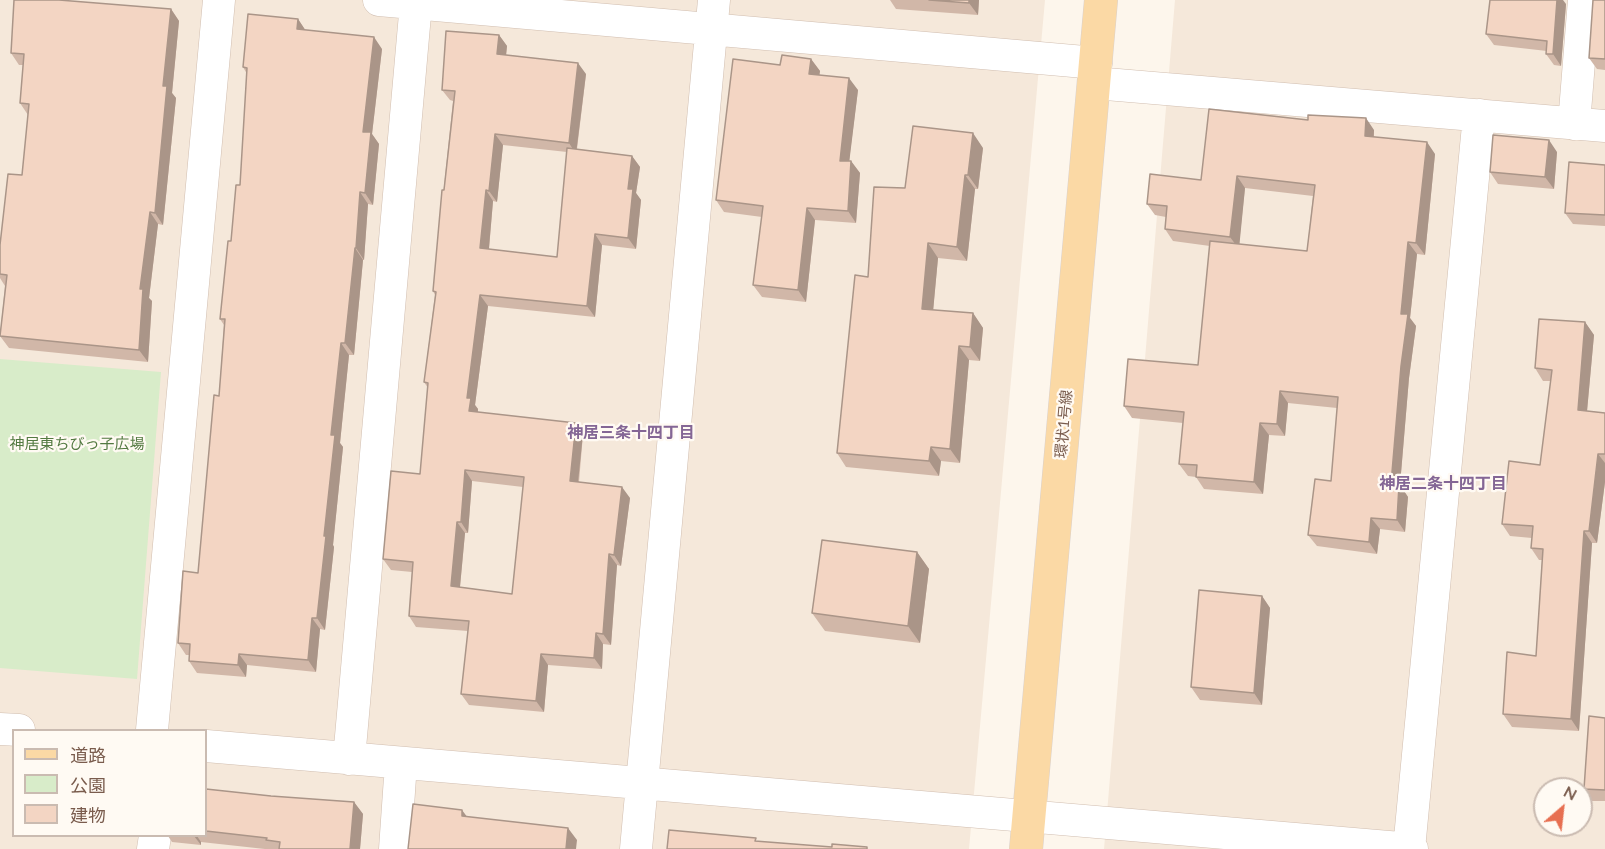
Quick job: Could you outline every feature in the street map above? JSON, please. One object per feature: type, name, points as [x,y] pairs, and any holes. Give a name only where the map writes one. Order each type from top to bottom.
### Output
[{"type":"main road","name":"環状1号線","points":[[1026,849],[1101,0]]},
{"type":"street","points":[[152,729],[219,0]]},
{"type":"street","points":[[379,0],[713,14],[1095,73],[1479,115],[1605,126]]},
{"type":"street","points":[[1574,124],[1584,0]]},
{"type":"street","points":[[349,759],[416,3]]},
{"type":"street","points":[[636,849],[713,14]]},
{"type":"street","points":[[207,746],[1410,849],[1479,115]]},
{"type":"street","points":[[395,849],[402,764]]},
{"type":"shaded area","points":[[0,0],[1045,0],[969,849],[0,849]]},
{"type":"shaded area","points":[[1175,0],[1605,0],[1605,849],[1104,849]]},
{"type":"green space","name":"神居東ちびっ子広場","points":[[0,359],[161,372],[137,679],[0,668]]},
{"type":"building","points":[[14,0],[59,0],[171,9],[163,86],[167,86],[155,213],[150,212],[140,289],[143,289],[139,350],[0,336],[7,275],[0,274],[0,245],[8,174],[22,175],[29,104],[20,103],[24,54],[11,53]]},
{"type":"building","points":[[929,0],[969,0],[969,3]]},
{"type":"building","points":[[1490,0],[1557,0],[1553,54],[1546,54],[1547,41],[1486,34]]},
{"type":"building","points":[[1593,0],[1605,0],[1605,59],[1589,58]]},
{"type":"building","points":[[248,14],[298,19],[297,29],[374,37],[363,132],[371,132],[365,193],[360,192],[345,343],[341,343],[331,435],[335,435],[324,536],[326,536],[317,618],[312,618],[308,660],[239,654],[238,665],[189,661],[190,644],[178,643],[183,571],[198,573],[214,395],[219,396],[225,319],[220,319],[236,185],[240,185],[247,68],[243,67]]},
{"type":"building","points":[[446,31],[499,35],[497,54],[578,63],[569,143],[495,134],[480,248],[557,257],[567,148],[632,156],[628,189],[633,189],[628,238],[595,234],[587,306],[480,295],[467,398],[471,398],[469,411],[576,423],[570,481],[622,487],[614,555],[609,554],[603,634],[596,633],[594,658],[541,654],[536,701],[461,694],[469,621],[409,616],[413,562],[383,559],[391,471],[420,474],[428,383],[424,382],[436,292],[433,291],[442,190],[444,190],[455,91],[442,90]],"holes":[[[465,470],[524,477],[512,594],[451,586],[457,522],[461,522]]]},
{"type":"building","points":[[782,55],[811,59],[809,74],[849,78],[840,161],[851,161],[848,211],[807,208],[798,290],[753,285],[763,206],[716,200],[733,59],[780,65]]},
{"type":"building","points":[[1209,109],[1308,120],[1308,115],[1366,118],[1365,136],[1427,142],[1416,243],[1408,242],[1401,314],[1408,314],[1391,484],[1399,485],[1397,520],[1371,518],[1369,542],[1308,535],[1315,479],[1331,481],[1338,397],[1280,391],[1277,424],[1260,423],[1254,482],[1196,477],[1197,465],[1179,464],[1184,412],[1124,406],[1128,359],[1198,365],[1210,241],[1307,251],[1315,185],[1237,176],[1230,237],[1165,229],[1167,206],[1147,204],[1150,174],[1201,180]]},
{"type":"building","points":[[913,126],[973,133],[968,175],[965,175],[957,247],[928,243],[922,309],[973,313],[970,347],[959,346],[950,449],[931,447],[929,461],[837,453],[855,275],[868,277],[874,187],[905,188]]},
{"type":"building","points":[[1493,135],[1549,140],[1545,177],[1490,172]]},
{"type":"building","points":[[1569,162],[1605,165],[1605,215],[1565,213]]},
{"type":"building","points":[[1539,319],[1585,322],[1578,410],[1605,413],[1605,454],[1598,454],[1589,531],[1584,531],[1571,719],[1503,714],[1507,652],[1536,656],[1543,549],[1531,548],[1533,526],[1502,524],[1509,461],[1540,465],[1552,370],[1535,368]]},
{"type":"building","points":[[822,540],[917,552],[908,626],[812,613]]},
{"type":"building","points":[[1199,590],[1262,596],[1254,693],[1191,687]]},
{"type":"building","points":[[1589,716],[1605,718],[1605,790],[1593,789],[1593,777],[1585,777]]},
{"type":"building","points":[[207,789],[354,802],[350,849],[279,849],[280,842],[266,840],[267,838],[207,831]]},
{"type":"building","points":[[413,804],[462,810],[462,816],[568,828],[566,849],[408,849]]},
{"type":"building","points":[[669,830],[756,838],[755,841],[832,847],[832,844],[867,847],[867,849],[667,849]]},
{"type":"district","name":"神居三条十四丁目","points":[[631,433]]},
{"type":"district","name":"神居二条十四丁目","points":[[1443,484]]}]
